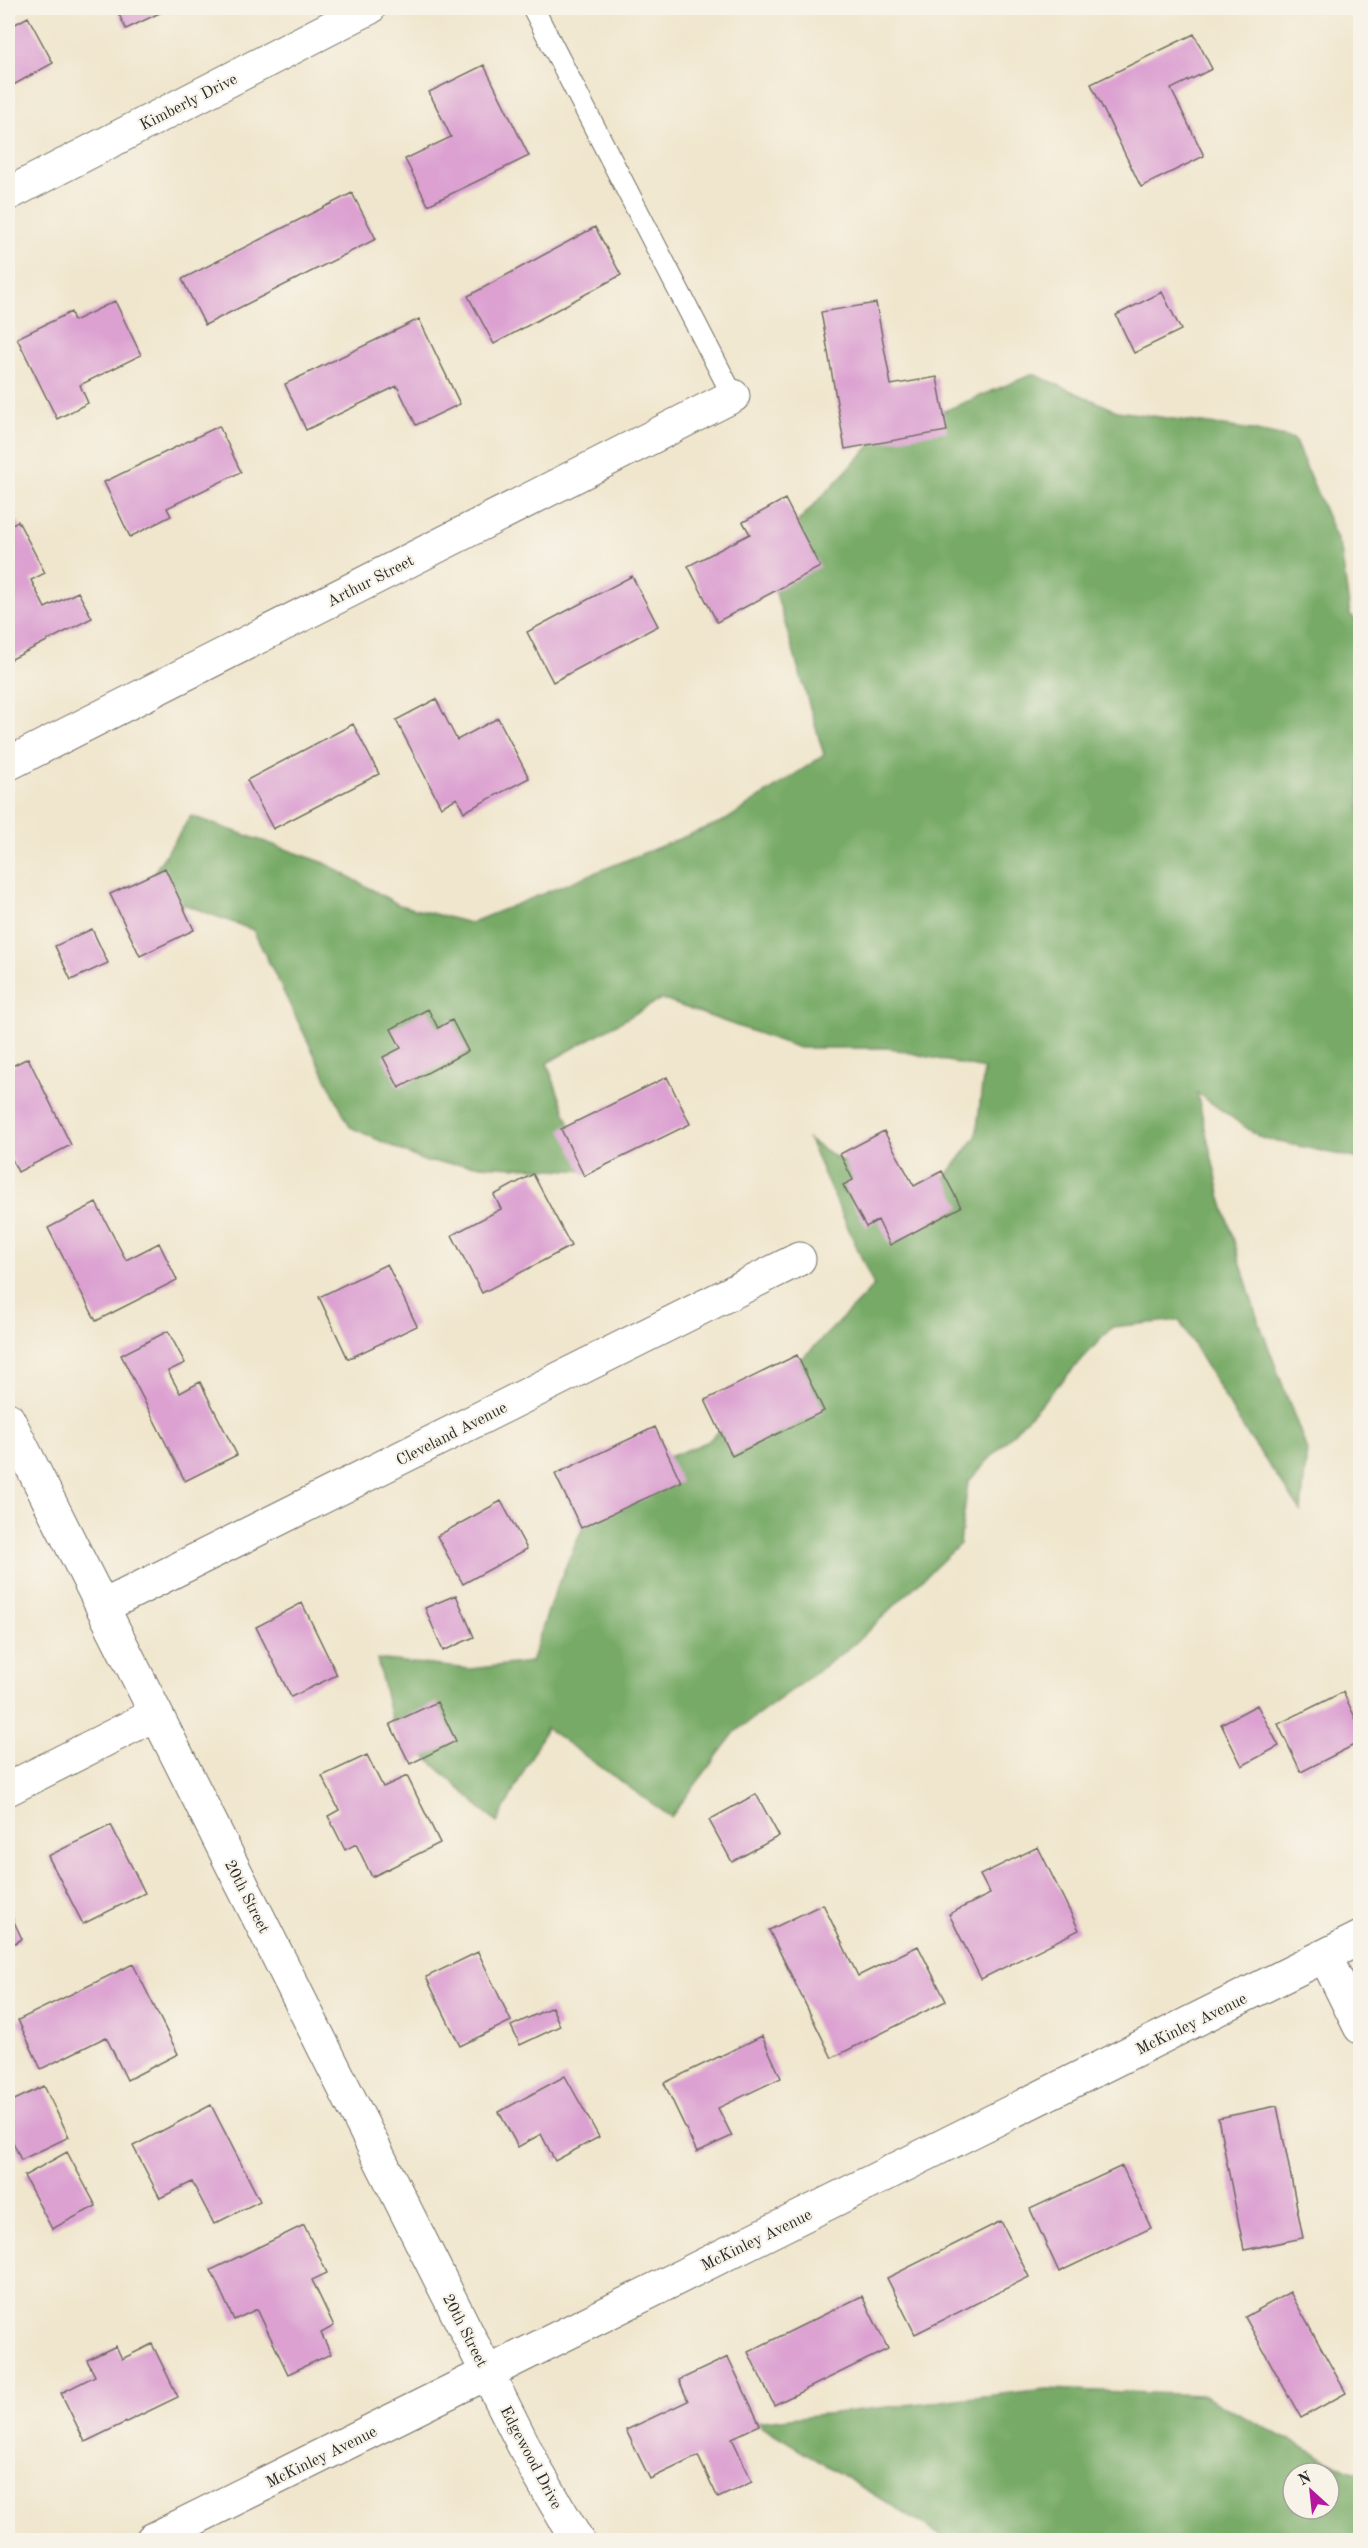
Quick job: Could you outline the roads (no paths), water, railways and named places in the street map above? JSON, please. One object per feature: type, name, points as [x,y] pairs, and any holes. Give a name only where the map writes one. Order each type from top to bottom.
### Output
[{"type":"street","name":"Kimberly Drive","points":[[8,194],[369,8]]},
{"type":"street","name":"Arthur Street","points":[[8,764],[733,396]]},
{"type":"street","name":"Cleveland Avenue","points":[[102,1607],[799,1259]]},
{"type":"street","name":"20th Street","points":[[8,1419],[488,2373]]},
{"type":"street","points":[[8,1789],[156,1714]]},
{"type":"street","name":"McKinley Avenue","points":[[152,2541],[1360,1938]]},
{"type":"street","points":[[1325,1956],[1360,2027]]},
{"type":"street","name":"Edgewood Drive","points":[[488,2373],[536,2470],[577,2541]]},
{"type":"lane","points":[[533,8],[733,396]]}]
